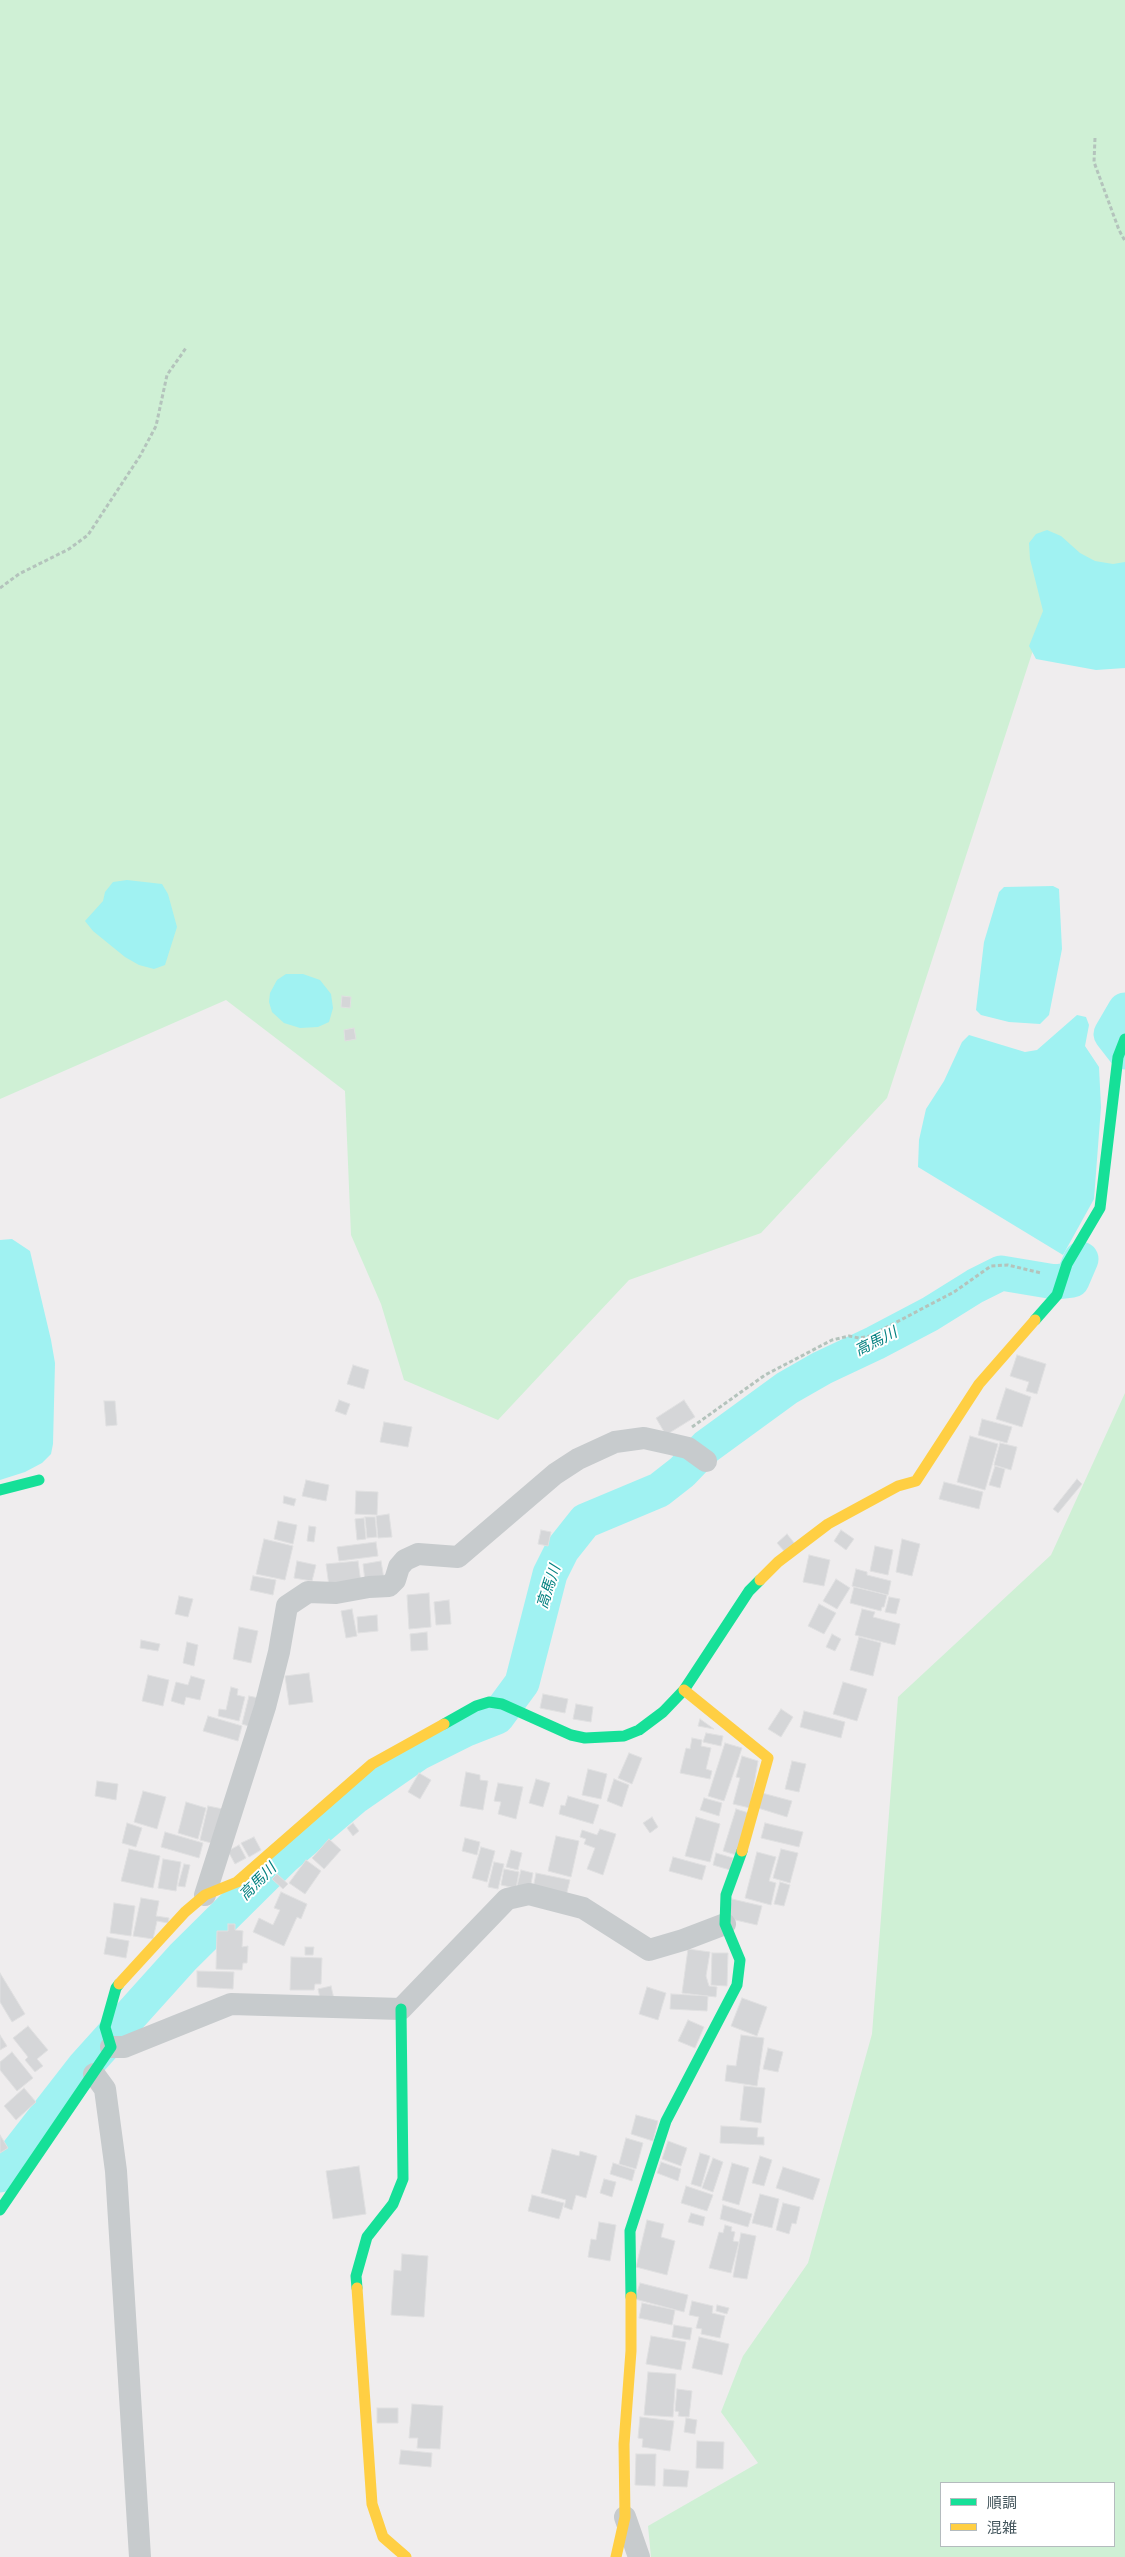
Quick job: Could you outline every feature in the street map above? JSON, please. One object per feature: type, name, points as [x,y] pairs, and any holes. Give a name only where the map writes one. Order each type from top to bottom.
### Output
[{"type":"street","points":[[0,2210],[111,2047],[105,2027],[116,1988],[185,1912],[205,1895],[237,1882],[372,1764],[476,1706],[489,1702],[502,1704],[571,1735],[585,1738],[624,1736],[640,1730],[663,1712],[684,1690],[749,1591],[778,1562],[828,1524],[854,1508],[898,1486],[916,1481],[979,1384],[1057,1296],[1064,1278],[1066,1264],[1100,1208],[1118,1057],[1125,1039]]},
{"type":"street","points":[[205,1895],[265,1707],[279,1652],[287,1606],[308,1592],[336,1593],[369,1587],[388,1586],[395,1580],[399,1567],[405,1560],[418,1554],[458,1557],[555,1474],[578,1459],[615,1442],[644,1438],[664,1442],[688,1448],[706,1461]]},
{"type":"street","points":[[0,1490],[39,1480]]},
{"type":"street","points":[[616,2557],[625,2517],[624,2444],[631,2350],[630,2231],[666,2121],[737,1985],[740,1960],[725,1924],[726,1895],[737,1869],[768,1758],[684,1690]]},
{"type":"street","points":[[406,2557],[383,2536],[372,2504],[356,2276],[367,2237],[393,2204],[404,2179],[401,2009],[507,1898],[529,1894],[583,1908],[649,1950],[683,1940],[725,1924]]},
{"type":"street","points":[[111,2047],[124,2047],[231,2004],[401,2009]]},
{"type":"street","points":[[94,2074],[105,2089],[116,2171],[140,2557]]},
{"type":"street","points":[[625,2517],[638,2557]]},
{"type":"path","points":[[1095,138],[1094,162],[1119,230],[1125,241]]},
{"type":"path","points":[[0,588],[19,574],[69,549],[88,535],[156,426],[167,375],[186,348]]},
{"type":"path","points":[[664,1442],[690,1428],[765,1375],[832,1340],[849,1336],[859,1338],[870,1336],[954,1292],[991,1266],[1008,1265],[1064,1278]]},
{"type":"green space","points":[[0,0],[1125,0],[1125,623],[1036,641],[887,1098],[761,1233],[629,1280],[498,1420],[404,1380],[381,1304],[351,1235],[345,1091],[226,1000],[0,1099]]},
{"type":"green space","points":[[1125,1393],[1125,2557],[651,2557],[648,2526],[758,2463],[721,2412],[743,2356],[808,2263],[872,2034],[898,1697],[1051,1555]]},
{"type":"water","points":[[1047,530],[1061,536],[1080,553],[1095,561],[1113,564],[1125,562],[1125,668],[1096,670],[1036,659],[1029,646],[1043,611],[1030,559],[1029,543],[1036,534]]},
{"type":"water","points":[[127,880],[162,884],[168,894],[177,927],[165,965],[154,969],[139,965],[125,957],[93,931],[85,921],[103,901],[105,892],[113,882]]},
{"type":"water","points":[[1053,886],[1059,889],[1062,949],[1049,1015],[1040,1024],[1009,1022],[981,1015],[976,1010],[984,942],[999,892],[1004,887]]},
{"type":"water","points":[[286,974],[303,974],[320,980],[331,994],[333,1008],[329,1022],[318,1027],[300,1028],[284,1023],[272,1012],[269,1002],[270,993],[277,980]]},
{"type":"water","points":[[1077,1015],[1086,1017],[1089,1025],[1085,1046],[1099,1067],[1101,1107],[1094,1199],[1063,1255],[918,1167],[919,1140],[926,1109],[944,1081],[962,1042],[969,1035],[1025,1052],[1037,1050]]},
{"type":"water","points":[[12,1239],[30,1251],[51,1340],[55,1363],[53,1444],[51,1454],[42,1463],[25,1472],[0,1480],[0,1240]]},
{"type":"building","points":[[342,996],[351,997],[350,1008],[341,1007]]},
{"type":"building","points":[[354,1028],[356,1039],[345,1041],[344,1030]]},
{"type":"building","points":[[1017,1355],[1046,1364],[1037,1394],[1026,1391],[1029,1382],[1010,1376]]},
{"type":"building","points":[[353,1365],[369,1370],[364,1389],[347,1384]]},
{"type":"building","points":[[1006,1388],[1031,1397],[1022,1427],[996,1419]]},
{"type":"building","points":[[339,1400],[350,1404],[346,1415],[335,1411]]},
{"type":"building","points":[[684,1400],[695,1417],[666,1435],[656,1418]]},
{"type":"building","points":[[104,1401],[115,1401],[117,1425],[106,1426]]},
{"type":"building","points":[[982,1419],[1012,1427],[1007,1443],[978,1435]]},
{"type":"building","points":[[384,1422],[412,1427],[408,1447],[380,1442]]},
{"type":"building","points":[[970,1436],[998,1444],[985,1490],[957,1482]]},
{"type":"building","points":[[1000,1443],[1017,1447],[1011,1470],[994,1465]]},
{"type":"building","points":[[995,1466],[1005,1469],[1000,1488],[989,1485]]},
{"type":"building","points":[[1077,1479],[1082,1484],[1058,1513],[1053,1509]]},
{"type":"building","points":[[306,1480],[329,1485],[326,1501],[302,1496]]},
{"type":"building","points":[[944,1482],[983,1492],[979,1509],[939,1499]]},
{"type":"building","points":[[356,1491],[378,1492],[377,1515],[355,1514]]},
{"type":"building","points":[[284,1496],[296,1499],[294,1506],[283,1503]]},
{"type":"building","points":[[389,1514],[392,1537],[378,1538],[376,1516]]},
{"type":"building","points":[[365,1517],[375,1517],[377,1537],[367,1538]]},
{"type":"building","points":[[364,1518],[366,1539],[357,1540],[355,1519]]},
{"type":"building","points":[[278,1521],[297,1525],[293,1544],[274,1539]]},
{"type":"building","points":[[309,1526],[316,1527],[314,1542],[307,1541]]},
{"type":"building","points":[[541,1530],[551,1532],[548,1546],[538,1544]]},
{"type":"building","points":[[841,1530],[854,1539],[846,1550],[834,1541]]},
{"type":"building","points":[[787,1534],[795,1544],[785,1552],[777,1543]]},
{"type":"building","points":[[264,1539],[293,1546],[285,1580],[256,1574]]},
{"type":"building","points":[[902,1539],[920,1544],[912,1576],[896,1572]]},
{"type":"building","points":[[376,1542],[378,1556],[339,1561],[337,1547]]},
{"type":"building","points":[[875,1546],[893,1550],[888,1575],[870,1571]]},
{"type":"building","points":[[809,1555],[830,1560],[824,1586],[803,1582]]},
{"type":"building","points":[[297,1561],[316,1565],[312,1581],[294,1578]]},
{"type":"building","points":[[358,1561],[361,1583],[329,1586],[326,1564]]},
{"type":"building","points":[[381,1561],[384,1579],[365,1581],[363,1564]]},
{"type":"building","points":[[856,1569],[867,1572],[867,1575],[891,1581],[888,1595],[852,1586]]},
{"type":"building","points":[[253,1576],[276,1580],[273,1595],[250,1590]]},
{"type":"building","points":[[836,1579],[850,1588],[837,1609],[823,1601]]},
{"type":"building","points":[[854,1587],[887,1595],[881,1611],[850,1603]]},
{"type":"building","points":[[429,1593],[431,1627],[409,1629],[407,1595]]},
{"type":"building","points":[[179,1596],[193,1599],[188,1617],[175,1614]]},
{"type":"building","points":[[889,1597],[900,1599],[896,1614],[885,1612]]},
{"type":"building","points":[[449,1600],[451,1624],[436,1625],[434,1602]]},
{"type":"building","points":[[819,1604],[836,1613],[824,1634],[808,1626]]},
{"type":"building","points":[[352,1609],[357,1636],[346,1638],[341,1611]]},
{"type":"building","points":[[862,1609],[875,1612],[873,1617],[900,1624],[895,1645],[855,1635]]},
{"type":"building","points":[[377,1615],[378,1631],[358,1633],[357,1617]]},
{"type":"building","points":[[239,1627],[258,1631],[251,1663],[233,1659]]},
{"type":"building","points":[[427,1632],[428,1650],[411,1651],[410,1634]]},
{"type":"building","points":[[832,1634],[841,1639],[835,1651],[826,1647]]},
{"type":"building","points":[[859,1637],[881,1643],[873,1676],[850,1670]]},
{"type":"building","points":[[141,1640],[160,1644],[158,1651],[140,1648]]},
{"type":"building","points":[[187,1642],[198,1645],[194,1666],[183,1663]]},
{"type":"building","points":[[309,1673],[313,1702],[289,1705],[285,1676]]},
{"type":"building","points":[[148,1675],[169,1680],[163,1706],[142,1701]]},
{"type":"building","points":[[191,1676],[205,1680],[200,1700],[186,1697],[184,1705],[171,1701],[176,1682],[188,1685]]},
{"type":"building","points":[[843,1682],[867,1689],[857,1721],[833,1714]]},
{"type":"building","points":[[231,1687],[238,1689],[237,1695],[245,1697],[239,1721],[218,1716],[219,1709],[226,1710]]},
{"type":"building","points":[[543,1694],[568,1699],[565,1713],[540,1708]]},
{"type":"building","points":[[249,1696],[263,1699],[255,1728],[242,1724]]},
{"type":"building","points":[[576,1704],[593,1707],[591,1722],[573,1719]]},
{"type":"building","points":[[781,1709],[793,1717],[781,1737],[768,1729]]},
{"type":"building","points":[[804,1711],[845,1722],[841,1738],[800,1727]]},
{"type":"building","points":[[208,1716],[242,1726],[238,1741],[203,1731]]},
{"type":"building","points":[[700,1719],[714,1729],[698,1726]]},
{"type":"building","points":[[706,1733],[723,1736],[721,1746],[703,1742]]},
{"type":"building","points":[[692,1738],[702,1740],[701,1746],[711,1748],[706,1769],[712,1771],[710,1779],[680,1773],[686,1748],[690,1749]]},
{"type":"building","points":[[725,1743],[742,1748],[724,1801],[708,1796]]},
{"type":"building","points":[[629,1753],[642,1758],[632,1784],[618,1778]]},
{"type":"building","points":[[742,1756],[758,1761],[750,1808],[733,1804],[740,1778],[736,1777]]},
{"type":"building","points":[[792,1761],[806,1764],[799,1792],[785,1789]]},
{"type":"building","points":[[588,1769],[607,1774],[601,1799],[582,1795]]},
{"type":"building","points":[[466,1772],[480,1775],[480,1780],[488,1781],[483,1810],[460,1806]]},
{"type":"building","points":[[419,1773],[431,1780],[420,1799],[408,1792]]},
{"type":"building","points":[[536,1779],[550,1783],[543,1807],[529,1803]]},
{"type":"building","points":[[614,1779],[629,1785],[622,1807],[607,1801]]},
{"type":"building","points":[[97,1781],[118,1784],[116,1800],[95,1796]]},
{"type":"building","points":[[498,1783],[523,1787],[516,1819],[498,1814],[501,1802],[494,1801]]},
{"type":"building","points":[[143,1791],[166,1797],[157,1829],[134,1822]]},
{"type":"building","points":[[762,1793],[792,1801],[787,1817],[758,1808]]},
{"type":"building","points":[[568,1796],[599,1805],[593,1824],[559,1814],[561,1805],[565,1806]]},
{"type":"building","points":[[704,1798],[722,1803],[719,1816],[700,1810]]},
{"type":"building","points":[[186,1802],[206,1808],[198,1839],[178,1833]]},
{"type":"building","points":[[208,1806],[223,1809],[215,1844],[200,1840]]},
{"type":"building","points":[[736,1809],[749,1813],[736,1855],[723,1851]]},
{"type":"building","points":[[652,1817],[658,1827],[650,1833],[643,1823]]},
{"type":"building","points":[[696,1817],[720,1824],[710,1862],[685,1856]]},
{"type":"building","points":[[127,1823],[142,1828],[136,1847],[122,1843]]},
{"type":"building","points":[[353,1823],[359,1831],[353,1836],[347,1828]]},
{"type":"building","points":[[765,1823],[803,1832],[799,1847],[761,1838]]},
{"type":"building","points":[[600,1829],[616,1834],[603,1875],[587,1869],[595,1848],[584,1844],[586,1839],[580,1837],[582,1830],[597,1835]]},
{"type":"building","points":[[165,1832],[203,1843],[199,1858],[161,1847]]},
{"type":"building","points":[[556,1836],[579,1841],[571,1877],[548,1871]]},
{"type":"building","points":[[254,1837],[261,1850],[249,1857],[241,1843]]},
{"type":"building","points":[[465,1838],[480,1842],[477,1855],[462,1851]]},
{"type":"building","points":[[329,1839],[341,1850],[324,1869],[312,1858]]},
{"type":"building","points":[[239,1845],[246,1858],[235,1864],[228,1851]]},
{"type":"building","points":[[481,1847],[495,1851],[487,1882],[472,1878]]},
{"type":"building","points":[[129,1849],[160,1856],[153,1888],[121,1881]]},
{"type":"building","points":[[781,1849],[798,1853],[790,1883],[773,1878]]},
{"type":"building","points":[[511,1850],[522,1853],[518,1870],[506,1867]]},
{"type":"building","points":[[757,1852],[776,1857],[769,1881],[776,1883],[771,1905],[745,1898]]},
{"type":"building","points":[[716,1853],[733,1858],[730,1870],[713,1865]]},
{"type":"building","points":[[673,1857],[706,1866],[702,1880],[669,1871]]},
{"type":"building","points":[[163,1859],[181,1862],[176,1891],[158,1888]]},
{"type":"building","points":[[306,1860],[321,1871],[305,1894],[289,1883]]},
{"type":"building","points":[[494,1862],[504,1864],[498,1889],[488,1887]]},
{"type":"building","points":[[184,1864],[190,1865],[185,1887],[178,1886]]},
{"type":"building","points":[[504,1869],[519,1872],[516,1888],[501,1885]]},
{"type":"building","points":[[521,1870],[533,1873],[530,1889],[517,1886]]},
{"type":"building","points":[[536,1873],[570,1880],[566,1896],[533,1889]]},
{"type":"building","points":[[277,1874],[288,1884],[283,1889],[272,1879]]},
{"type":"building","points":[[780,1882],[790,1885],[784,1906],[774,1904]]},
{"type":"building","points":[[281,1892],[307,1904],[301,1919],[297,1917],[284,1946],[253,1932],[259,1918],[273,1925],[280,1910],[274,1908]]},
{"type":"building","points":[[141,1898],[159,1901],[156,1916],[169,1918],[168,1923],[157,1921],[153,1939],[133,1936]]},
{"type":"building","points":[[732,1899],[762,1906],[757,1925],[727,1918]]},
{"type":"building","points":[[114,1903],[135,1906],[131,1936],[110,1933]]},
{"type":"building","points":[[228,1924],[235,1924],[235,1930],[243,1931],[242,1947],[248,1946],[247,1963],[243,1963],[242,1970],[216,1969],[217,1931],[228,1931]]},
{"type":"building","points":[[107,1937],[129,1941],[126,1958],[104,1954]]},
{"type":"building","points":[[305,1947],[314,1947],[313,1955],[305,1955]]},
{"type":"building","points":[[688,1949],[710,1952],[706,1976],[709,1986],[717,1987],[716,1997],[682,1993]]},
{"type":"building","points":[[712,1953],[728,1953],[727,1986],[711,1985]]},
{"type":"building","points":[[291,1957],[322,1958],[321,1984],[315,1984],[314,1990],[290,1990]]},
{"type":"building","points":[[197,1971],[234,1972],[233,1989],[197,1987]]},
{"type":"building","points":[[0,1973],[25,2014],[12,2022],[0,2002]]},
{"type":"building","points":[[331,1986],[334,1999],[321,2002],[318,1989]]},
{"type":"building","points":[[647,1987],[666,1993],[658,2020],[639,2014]]},
{"type":"building","points":[[671,1994],[708,1996],[707,2011],[670,2009]]},
{"type":"building","points":[[742,1998],[767,2007],[757,2036],[731,2026]]},
{"type":"building","points":[[688,2020],[704,2027],[695,2048],[678,2041]]},
{"type":"building","points":[[28,2026],[48,2050],[37,2059],[43,2066],[35,2072],[25,2060],[28,2057],[13,2038]]},
{"type":"building","points":[[0,2035],[7,2046],[0,2050]]},
{"type":"building","points":[[741,2035],[764,2038],[757,2086],[725,2081],[727,2065],[736,2066]]},
{"type":"building","points":[[768,2048],[783,2052],[778,2072],[763,2069]]},
{"type":"building","points":[[12,2052],[33,2078],[17,2091],[0,2070],[0,2062]]},
{"type":"building","points":[[744,2086],[765,2088],[761,2123],[740,2120]]},
{"type":"building","points":[[24,2088],[36,2102],[16,2120],[4,2106]]},
{"type":"building","points":[[636,2115],[658,2121],[653,2141],[631,2134]]},
{"type":"building","points":[[721,2126],[758,2128],[757,2137],[764,2137],[764,2145],[720,2143]]},
{"type":"building","points":[[0,2135],[8,2148],[0,2153]]},
{"type":"building","points":[[626,2138],[643,2143],[636,2169],[619,2164]]},
{"type":"building","points":[[668,2141],[687,2148],[681,2166],[662,2159]]},
{"type":"building","points":[[552,2149],[579,2156],[580,2151],[597,2156],[586,2198],[576,2195],[572,2210],[564,2207],[566,2200],[541,2193]]},
{"type":"building","points":[[700,2153],[710,2156],[701,2187],[691,2184]]},
{"type":"building","points":[[760,2156],[772,2160],[764,2186],[752,2183]]},
{"type":"building","points":[[713,2158],[723,2162],[713,2192],[702,2188]]},
{"type":"building","points":[[661,2162],[681,2169],[678,2181],[657,2173]]},
{"type":"building","points":[[613,2163],[635,2170],[632,2181],[610,2174]]},
{"type":"building","points":[[732,2163],[749,2168],[739,2205],[722,2200]]},
{"type":"building","points":[[359,2166],[366,2214],[333,2219],[326,2171]]},
{"type":"building","points":[[783,2167],[820,2179],[813,2200],[776,2188]]},
{"type":"building","points":[[604,2179],[616,2182],[612,2197],[600,2193]]},
{"type":"building","points":[[686,2186],[713,2195],[707,2211],[681,2203]]},
{"type":"building","points":[[760,2194],[779,2199],[772,2228],[752,2223]]},
{"type":"building","points":[[532,2195],[564,2203],[559,2219],[528,2211]]},
{"type":"building","points":[[783,2203],[800,2207],[796,2224],[792,2223],[789,2234],[776,2230]]},
{"type":"building","points":[[723,2205],[752,2214],[748,2227],[720,2219]]},
{"type":"building","points":[[691,2213],[705,2217],[703,2226],[688,2222]]},
{"type":"building","points":[[647,2220],[664,2224],[661,2237],[675,2241],[667,2275],[636,2267]]},
{"type":"building","points":[[599,2222],[616,2225],[610,2261],[588,2257],[591,2239],[596,2240]]},
{"type":"building","points":[[725,2225],[732,2227],[731,2231],[735,2232],[733,2241],[739,2242],[731,2273],[709,2268],[719,2232],[723,2233]]},
{"type":"building","points":[[741,2233],[756,2236],[747,2279],[733,2277]]},
{"type":"building","points":[[402,2254],[428,2256],[424,2317],[391,2315],[394,2270],[401,2271]]},
{"type":"building","points":[[640,2283],[688,2295],[684,2312],[635,2299]]},
{"type":"building","points":[[692,2301],[713,2306],[712,2313],[725,2316],[720,2338],[701,2334],[702,2329],[696,2328],[699,2317],[689,2315]]},
{"type":"building","points":[[642,2303],[675,2310],[672,2325],[639,2318]]},
{"type":"building","points":[[717,2305],[729,2308],[727,2314],[716,2311]]},
{"type":"building","points":[[674,2325],[692,2328],[690,2340],[672,2337]]},
{"type":"building","points":[[651,2336],[686,2342],[681,2370],[646,2364]]},
{"type":"building","points":[[699,2337],[729,2344],[722,2375],[692,2368]]},
{"type":"building","points":[[648,2372],[676,2374],[673,2417],[644,2415]]},
{"type":"building","points":[[677,2389],[692,2391],[689,2417],[678,2416],[679,2412],[675,2411]]},
{"type":"building","points":[[412,2404],[443,2406],[440,2449],[417,2448],[418,2438],[409,2438]]},
{"type":"building","points":[[377,2408],[398,2408],[398,2423],[377,2423]]},
{"type":"building","points":[[640,2417],[674,2421],[670,2451],[642,2447],[643,2439],[638,2438]]},
{"type":"building","points":[[686,2418],[697,2420],[695,2434],[684,2432]]},
{"type":"building","points":[[697,2441],[724,2442],[723,2469],[696,2468]]},
{"type":"building","points":[[401,2450],[432,2453],[431,2467],[399,2464]]},
{"type":"building","points":[[636,2454],[656,2454],[655,2486],[635,2485]]},
{"type":"building","points":[[664,2469],[689,2471],[687,2487],[663,2486]]},
{"type":"waterway","name":"高馬川","points":[[1125,1010],[1111,1034],[1125,1052]]},
{"type":"waterway","name":"高馬川","points":[[0,2175],[84,2067],[183,1957],[283,1858],[356,1796],[418,1753],[464,1730],[497,1717],[522,1683],[550,1574],[562,1550],[585,1521],[659,1490],[682,1472],[706,1447],[787,1388],[822,1368],[930,1314],[975,1286],[1001,1273],[1055,1282],[1072,1280],[1081,1259]]},
{"type":"traffic: fast","points":[[1035,1320],[1057,1295],[1067,1264],[1100,1208],[1118,1057],[1125,1039]]},
{"type":"traffic: fast","points":[[0,1490],[39,1480]]},
{"type":"traffic: fast","points":[[444,1724],[476,1706],[489,1702],[502,1704],[571,1735],[585,1738],[624,1736],[639,1730],[663,1712],[684,1690],[749,1591],[760,1580]]},
{"type":"traffic: fast","points":[[631,2297],[630,2231],[666,2121],[737,1985],[740,1960],[725,1924],[726,1895],[742,1851]]},
{"type":"traffic: fast","points":[[0,2210],[111,2047],[105,2027],[116,1988],[119,1984]]},
{"type":"traffic: fast","points":[[357,2288],[356,2276],[367,2237],[393,2204],[403,2179],[401,2009]]},
{"type":"traffic: slow","points":[[760,1580],[778,1562],[828,1524],[898,1486],[916,1481],[979,1384],[1035,1320]]},
{"type":"traffic: slow","points":[[684,1690],[768,1758],[742,1851]]},
{"type":"traffic: slow","points":[[119,1984],[185,1912],[205,1895],[237,1882],[372,1764],[444,1724]]},
{"type":"traffic: slow","points":[[357,2288],[372,2504],[383,2537],[406,2557]]},
{"type":"traffic: slow","points":[[616,2557],[625,2517],[624,2444],[631,2351],[631,2297]]}]
